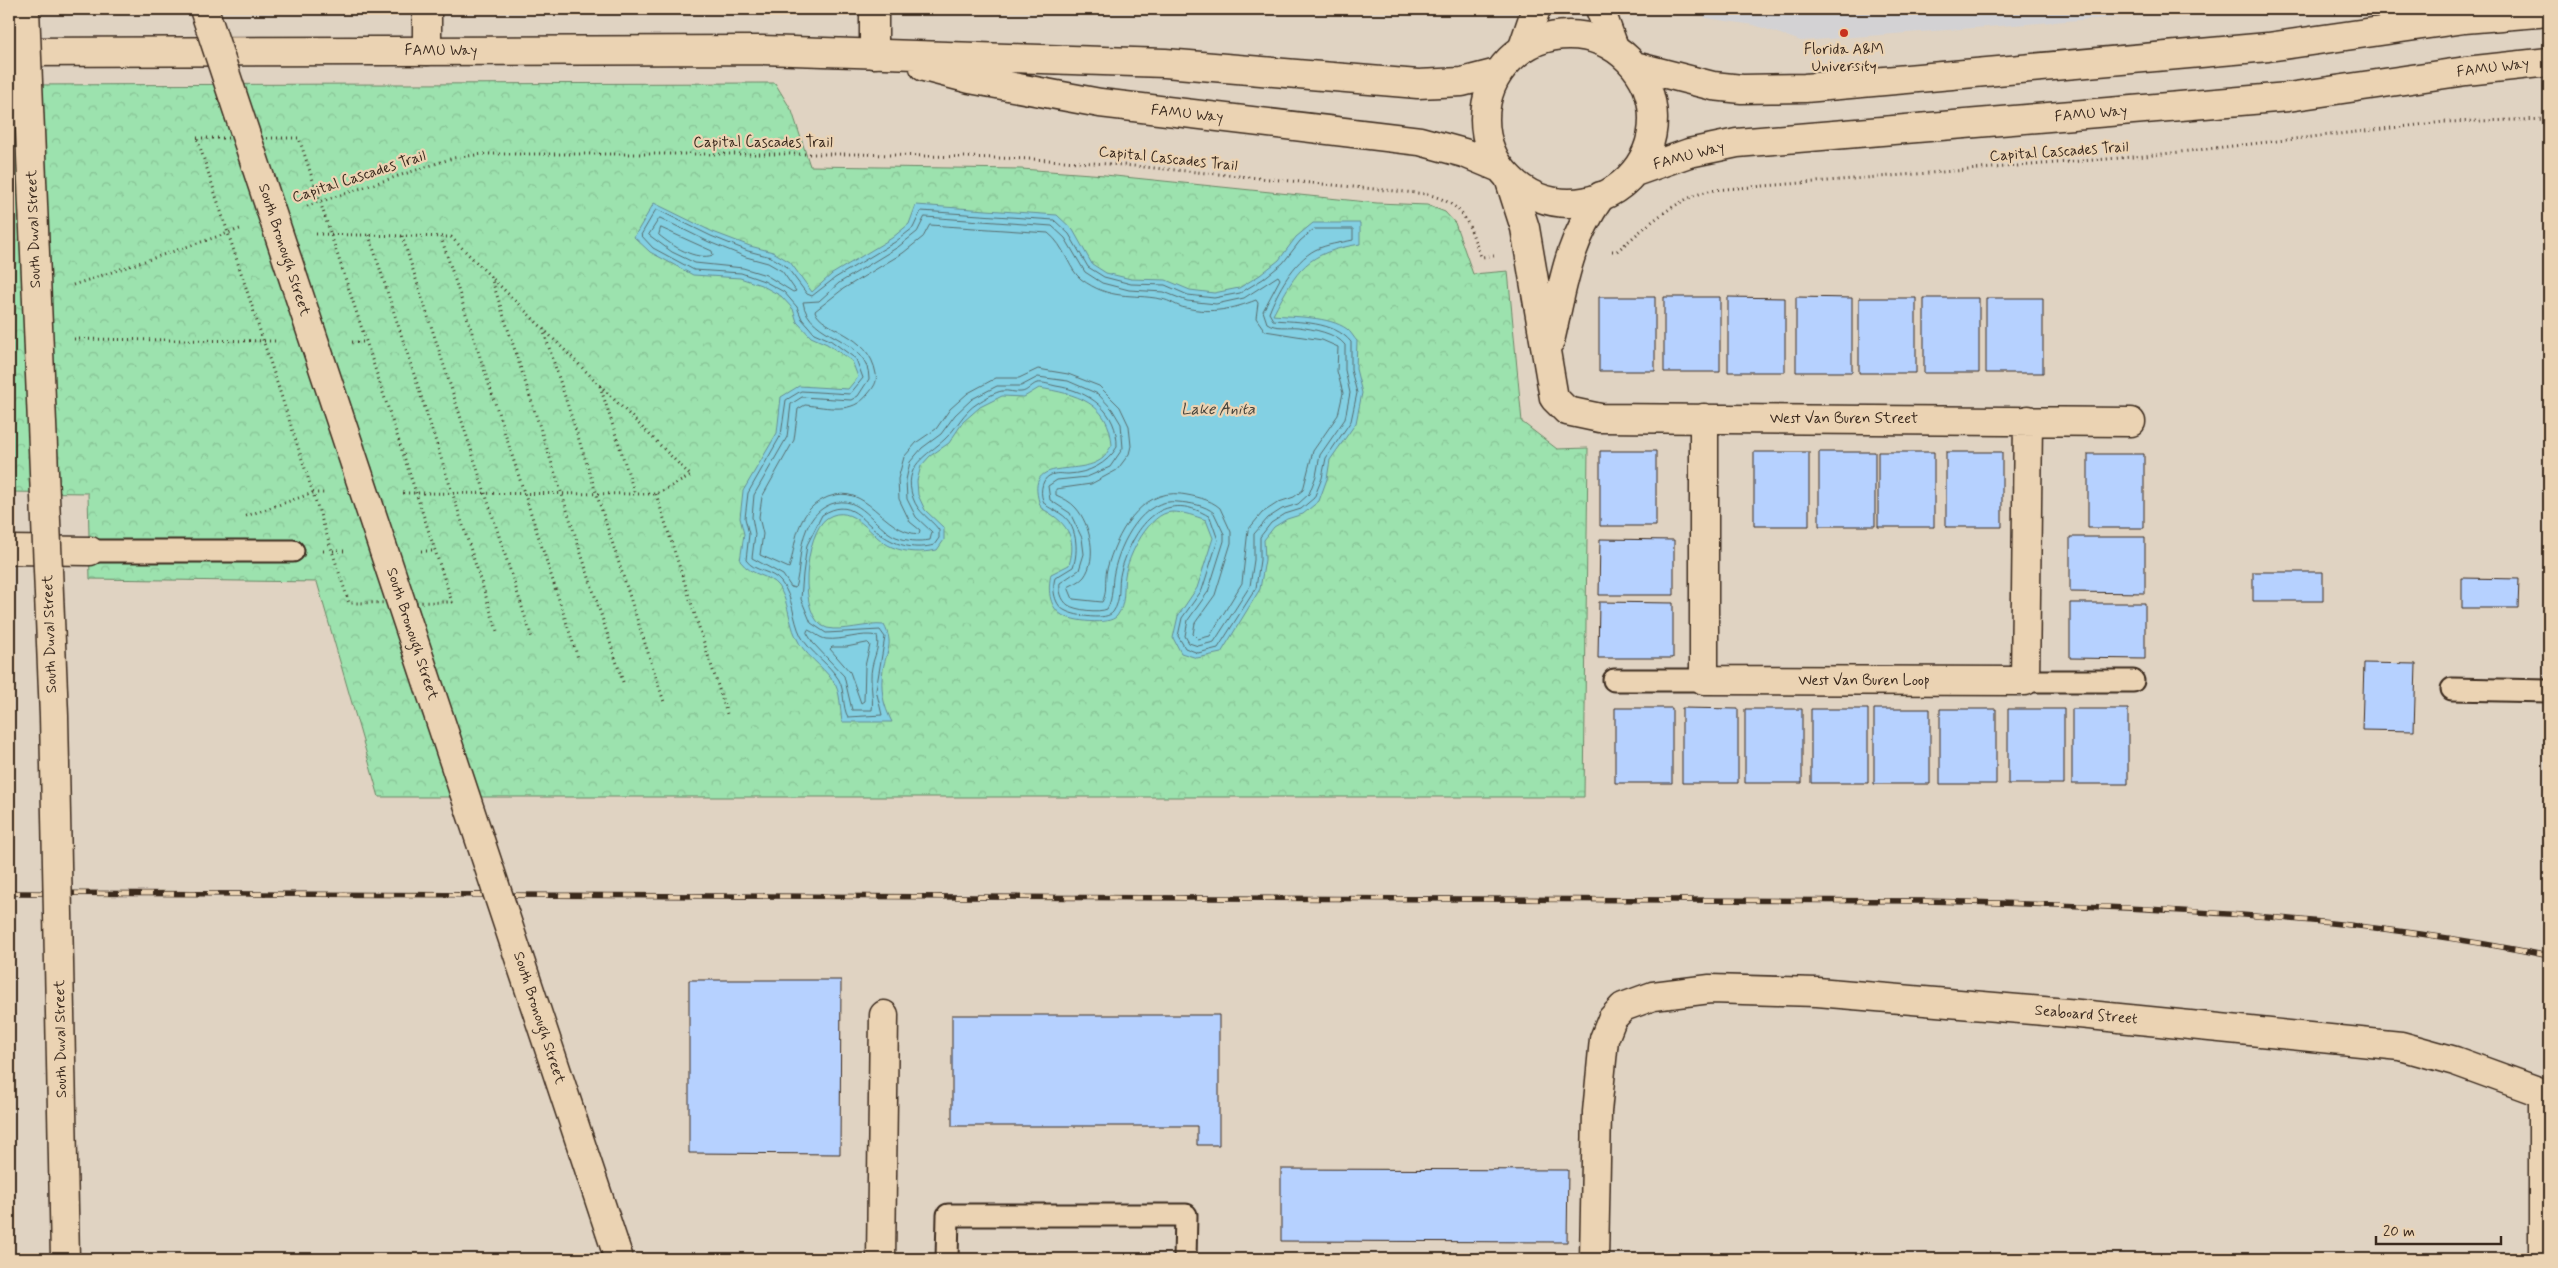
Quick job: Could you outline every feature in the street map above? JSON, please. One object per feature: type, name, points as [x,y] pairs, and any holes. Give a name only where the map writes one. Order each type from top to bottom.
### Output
[{"type":"street","name":"South Duval Street","points":[[25,9],[54,716],[65,1259]]},
{"type":"street","name":"South Bronough Street","points":[[204,9],[619,1259]]},
{"type":"street","points":[[427,9],[427,51]]},
{"type":"street","points":[[874,9],[874,54]]},
{"type":"street","points":[[1523,47],[1536,9]]},
{"type":"street","points":[[1600,9],[1614,47]]},
{"type":"street","name":"FAMU Way","points":[[1635,66],[1688,81],[1723,87],[1742,89],[1805,88],[2318,42],[2464,19],[2549,12]]},
{"type":"street","name":"FAMU Way","points":[[874,54],[970,79],[1100,103],[1420,141],[1464,153],[1504,173],[1522,189],[1552,201],[1569,203],[1601,196],[1619,186],[1635,172],[1645,156],[1651,138],[1653,120],[1652,100],[1635,66],[1614,47],[1597,39],[1578,35],[1550,37],[1523,47],[1508,59],[1497,73],[1485,104],[1484,121],[1488,146],[1504,173]]},
{"type":"street","name":"FAMU Way","points":[[9,52],[762,50],[1165,63],[1418,84],[1462,82],[1497,73]]},
{"type":"street","name":"FAMU Way","points":[[1635,172],[1689,153],[1737,143],[2268,99],[2466,71],[2549,62]]},
{"type":"street","points":[[1504,173],[1525,228],[1547,352]]},
{"type":"street","points":[[1547,352],[1570,253],[1587,217],[1601,196]]},
{"type":"street","name":"West Van Buren Street","points":[[1547,352],[1551,390],[1559,405],[1576,414],[1600,418],[2132,422]]},
{"type":"street","points":[[1704,418],[1704,680]]},
{"type":"street","points":[[2024,681],[2028,420]]},
{"type":"street","points":[[9,550],[90,551]]},
{"type":"street","name":"West Van Buren Loop","points":[[1704,680],[2024,681]]},
{"type":"street","name":"Seaboard Street","points":[[1594,1259],[1597,1112],[1604,1039],[1612,1019],[1623,1008],[1653,996],[1710,989],[1817,992],[2079,1014],[2400,1046],[2455,1061],[2543,1093],[2543,1259]]},
{"type":"street","points":[[881,1259],[884,1015]]},
{"type":"lane","points":[[90,551],[293,551]]},
{"type":"lane","points":[[1614,680],[1704,680]]},
{"type":"lane","points":[[2024,681],[2133,681]]},
{"type":"lane","points":[[2452,689],[2549,691]]},
{"type":"lane","points":[[947,1259],[948,1215],[1186,1215],[1186,1259]]},
{"type":"path","name":"Capital Cascades Trail","points":[[1607,251],[1617,250],[1671,208],[1700,192],[1713,190],[2145,156],[2444,122],[2549,119]]},
{"type":"path","name":"Capital Cascades Trail","points":[[303,208],[467,155],[857,154],[1024,159],[1123,165],[1427,194],[1450,202],[1460,210],[1481,257],[1496,256]]},
{"type":"path","points":[[64,288],[247,227]]},
{"type":"path","points":[[228,233],[247,234]]},
{"type":"path","points":[[313,234],[451,237],[691,476],[656,494],[398,493]]},
{"type":"path","points":[[369,235],[498,634]]},
{"type":"path","points":[[402,236],[532,638]]},
{"type":"path","points":[[440,237],[578,658]]},
{"type":"path","points":[[491,277],[622,682]]},
{"type":"path","points":[[543,329],[664,702]]},
{"type":"path","points":[[68,339],[282,342]]},
{"type":"path","points":[[348,342],[367,342]]},
{"type":"path","points":[[600,385],[635,494]]},
{"type":"path","points":[[240,519],[313,493],[332,493]]},
{"type":"path","points":[[656,494],[728,717]]},
{"type":"shaded area","name":"Florida A&M University","points":[[1695,9],[2226,9],[1801,41],[1754,25],[1706,18]]},
{"type":"green space","points":[[775,83],[792,111],[810,166],[1021,169],[1105,175],[1377,203],[1427,205],[1445,212],[1455,223],[1473,274],[1508,271],[1522,422],[1557,449],[1588,448],[1584,797],[379,797],[317,582],[90,579],[88,493],[9,492],[9,85]]},
{"type":"water","name":"Lake Anita","points":[[654,203],[713,232],[750,246],[773,252],[790,262],[812,292],[832,274],[892,238],[909,224],[916,205],[1057,215],[1073,230],[1092,264],[1106,273],[1131,279],[1166,280],[1190,290],[1214,293],[1239,288],[1260,275],[1279,260],[1296,237],[1313,223],[1360,223],[1360,244],[1327,252],[1306,265],[1297,274],[1273,315],[1321,319],[1340,325],[1351,333],[1357,341],[1356,369],[1362,393],[1356,423],[1330,460],[1327,479],[1319,501],[1303,514],[1287,519],[1274,527],[1264,540],[1265,560],[1260,589],[1221,653],[1197,658],[1181,653],[1173,638],[1178,616],[1197,588],[1213,538],[1206,520],[1185,513],[1172,512],[1156,519],[1148,527],[1135,547],[1127,567],[1122,607],[1113,619],[1090,622],[1062,615],[1054,607],[1050,596],[1050,579],[1051,574],[1069,565],[1072,546],[1063,524],[1041,508],[1037,491],[1039,480],[1045,473],[1092,464],[1103,458],[1112,445],[1110,430],[1105,419],[1088,403],[1078,397],[1053,390],[1039,388],[1024,397],[1002,396],[980,407],[963,422],[949,443],[930,456],[921,466],[917,481],[918,495],[925,510],[944,528],[944,540],[937,550],[914,552],[892,547],[884,543],[862,523],[846,514],[837,514],[827,518],[819,526],[813,540],[807,575],[811,609],[817,621],[827,628],[833,629],[884,625],[889,637],[889,647],[883,669],[882,690],[884,703],[892,722],[842,722],[836,685],[799,643],[793,631],[782,592],[770,579],[750,570],[740,561],[744,534],[740,518],[743,491],[777,433],[781,397],[799,386],[848,389],[858,377],[852,361],[827,344],[811,337],[797,322],[793,309],[781,296],[761,285],[740,278],[693,275],[650,252],[634,237]]},
{"type":"building","points":[[1599,297],[1655,297],[1655,371],[1599,371]]},
{"type":"building","points":[[1664,297],[1720,297],[1720,372],[1664,372]]},
{"type":"building","points":[[1728,297],[1785,298],[1785,372],[1728,372]]},
{"type":"building","points":[[1796,297],[1852,298],[1852,372],[1796,372]]},
{"type":"building","points":[[1859,298],[1916,298],[1916,373],[1859,373]]},
{"type":"building","points":[[1924,298],[1979,298],[1979,373],[1924,373]]},
{"type":"building","points":[[1986,298],[2043,298],[2043,373],[1986,373]]},
{"type":"building","points":[[1600,451],[1656,451],[1656,526],[1600,526]]},
{"type":"building","points":[[1754,452],[1809,452],[1809,526],[1754,526]]},
{"type":"building","points":[[1819,452],[1875,452],[1875,526],[1819,526]]},
{"type":"building","points":[[1878,452],[1934,452],[1934,527],[1878,527]]},
{"type":"building","points":[[1946,452],[2002,452],[2002,527],[1946,527]]},
{"type":"building","points":[[2088,454],[2144,454],[2144,528],[2088,528]]},
{"type":"building","points":[[2070,537],[2145,537],[2145,593],[2070,592]]},
{"type":"building","points":[[1600,539],[1674,540],[1674,595],[1599,595]]},
{"type":"building","points":[[2253,572],[2323,572],[2323,601],[2253,601]]},
{"type":"building","points":[[2462,578],[2519,579],[2518,608],[2462,608]]},
{"type":"building","points":[[1599,602],[1673,603],[1673,658],[1598,658]]},
{"type":"building","points":[[2070,603],[2145,603],[2145,659],[2070,658]]},
{"type":"building","points":[[2364,663],[2416,664],[2414,731],[2362,730]]},
{"type":"building","points":[[1615,708],[1672,708],[1672,783],[1615,783]]},
{"type":"building","points":[[1682,708],[1738,709],[1738,783],[1682,783]]},
{"type":"building","points":[[1745,709],[1802,709],[1802,783],[1745,783]]},
{"type":"building","points":[[1811,709],[1868,709],[1868,783],[1811,783]]},
{"type":"building","points":[[1874,709],[1930,709],[1930,784],[1874,784]]},
{"type":"building","points":[[1940,709],[1996,709],[1996,784],[1940,784]]},
{"type":"building","points":[[2008,709],[2064,709],[2064,784],[2008,784]]},
{"type":"building","points":[[2072,709],[2128,709],[2128,784],[2072,784]]},
{"type":"building","points":[[689,980],[841,980],[840,1154],[689,1153]]},
{"type":"building","points":[[952,1015],[1219,1015],[1219,1145],[1197,1145],[1197,1126],[952,1126]]},
{"type":"building","points":[[1281,1169],[1568,1170],[1567,1242],[1281,1241]]},
{"type":"railway","points":[[9,893],[1924,901],[2160,910],[2316,921],[2394,930],[2549,956]]},
{"type":"place","name":"Florida A&M University","points":[[1844,33]]}]
